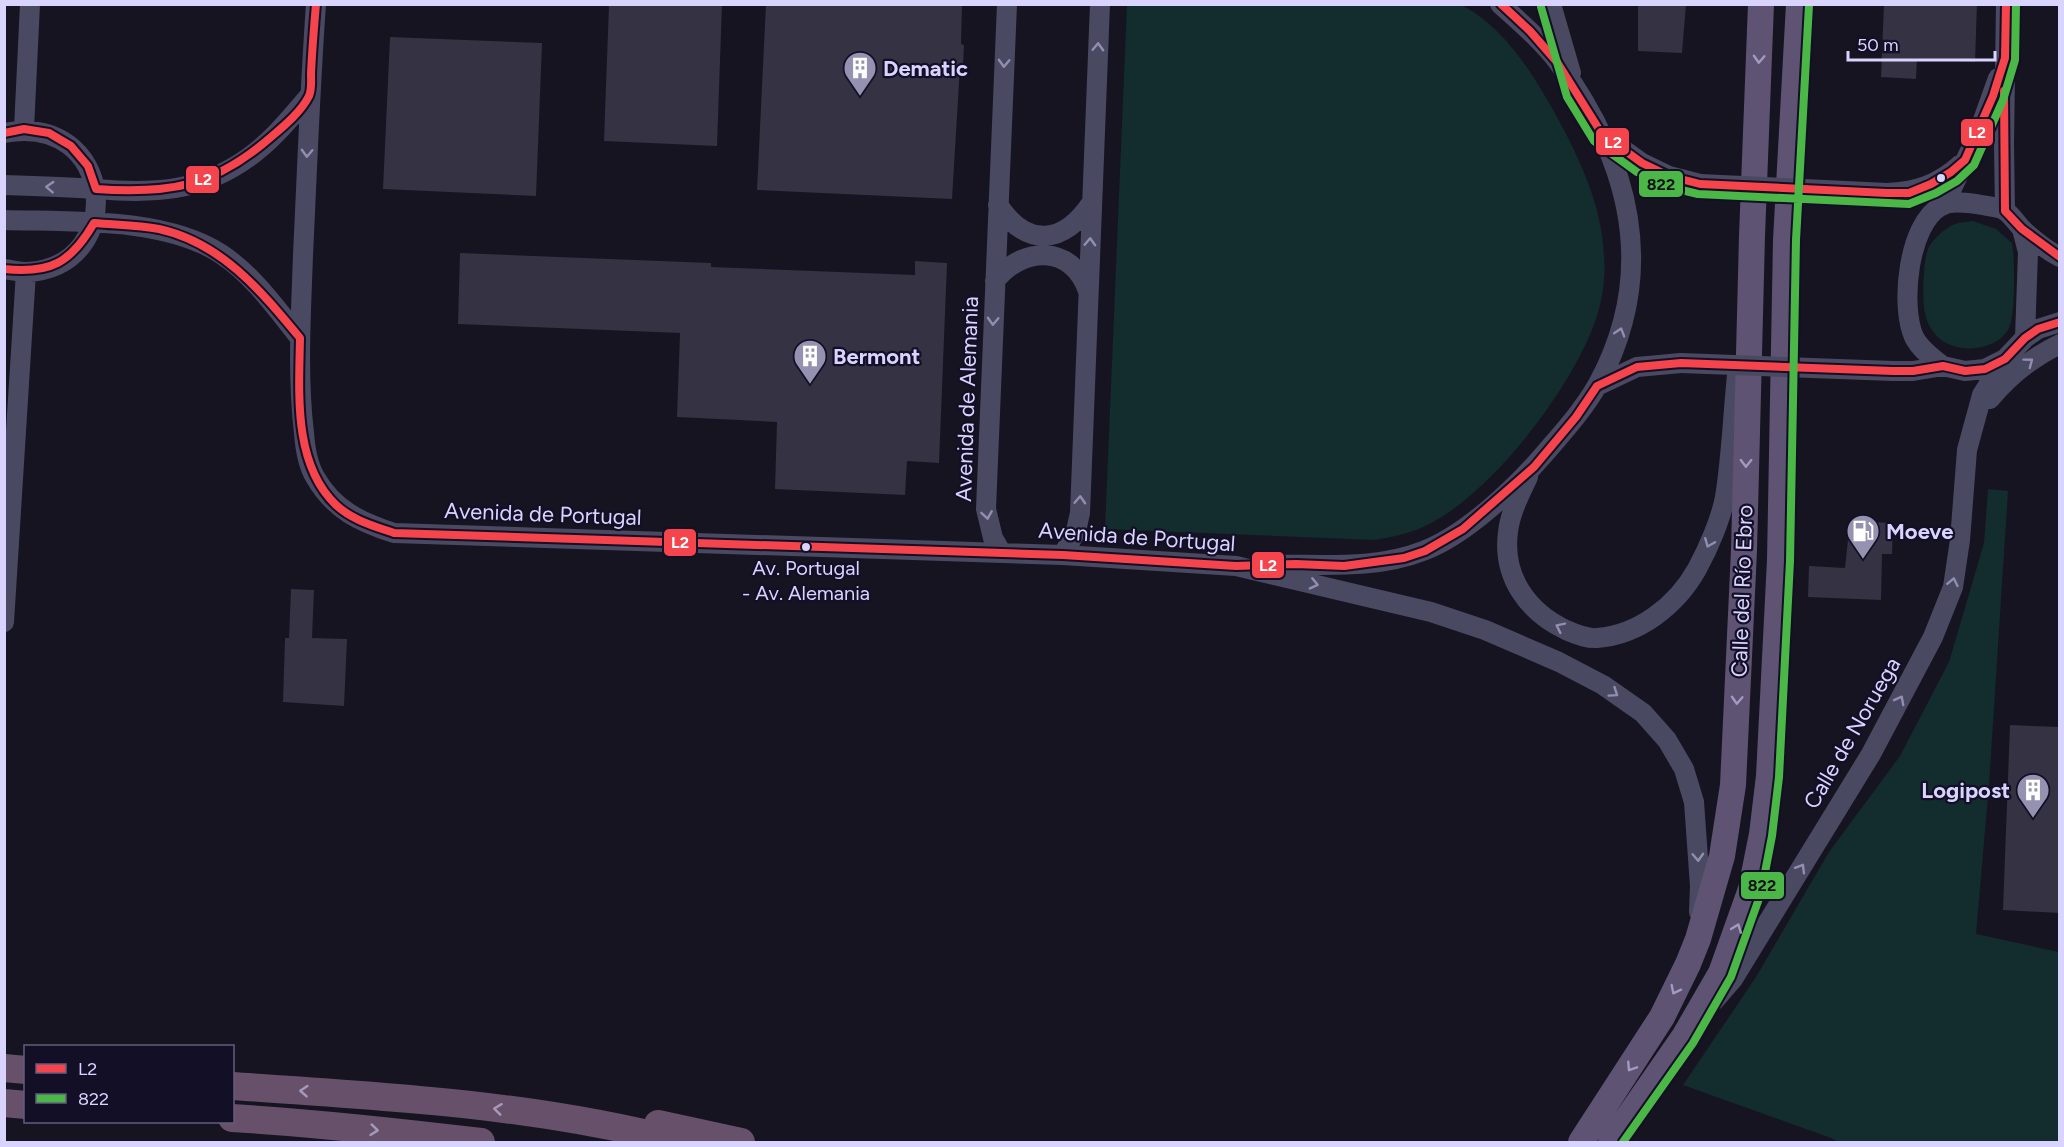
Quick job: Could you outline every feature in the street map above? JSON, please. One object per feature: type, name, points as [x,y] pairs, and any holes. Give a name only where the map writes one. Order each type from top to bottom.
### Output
[{"type":"highway","points":[[4,1068],[24,1070]]},
{"type":"highway","points":[[234,1086],[419,1098],[540,1114],[658,1123],[741,1143]]},
{"type":"highway","points":[[4,1103],[24,1105]]},
{"type":"highway","points":[[540,1114],[680,1143]]},
{"type":"highway","points":[[234,1118],[380,1130],[481,1143]]},
{"type":"main road","name":"Calle del Río Ebro","points":[[1581,1143],[1662,1017],[1698,939],[1722,856],[1733,784],[1744,550],[1761,4]]},
{"type":"main road","name":"Calle del Río Ebro","points":[[1611,1143],[1684,1036],[1721,973],[1751,889],[1762,834],[1769,776],[1780,571],[1786,240],[1799,4]]},
{"type":"street","points":[[24,129],[30,4]]},
{"type":"street","name":"Avenida de Portugal","points":[[316,4],[300,338],[300,403],[305,446],[314,476],[335,504],[363,523],[394,533],[1001,552],[1236,566],[1431,612],[1485,630],[1559,662],[1603,686],[1643,713],[1667,740],[1684,769],[1694,802],[1700,886],[1698,939]]},
{"type":"street","name":"Avenida de Alemania","points":[[1001,552],[993,538],[986,509],[1007,4]]},
{"type":"street","points":[[1063,555],[1076,531],[1080,513],[1100,4]]},
{"type":"street","points":[[1236,566],[1296,564],[1344,566],[1382,562],[1414,555],[1439,544],[1481,515],[1534,467],[1576,417],[1597,386],[1622,329],[1629,289],[1631,250],[1627,210],[1620,181],[1602,134],[1557,62],[1530,31],[1500,4]]},
{"type":"street","points":[[1551,4],[1577,93]]},
{"type":"street","points":[[2005,211],[2006,4]]},
{"type":"street","points":[[1943,366],[1915,339],[1908,317],[1910,262],[1929,216],[1943,205],[1965,160],[1993,96],[2005,58]]},
{"type":"street","points":[[4,185],[127,192],[166,191],[196,185],[222,174],[249,157],[280,130],[310,95]]},
{"type":"street","points":[[4,133],[24,129],[49,133],[71,146],[88,165],[96,189],[97,207],[94,223],[83,243],[68,258],[48,268],[26,272],[4,269]]},
{"type":"street","points":[[1602,134],[1642,163],[1670,176],[1700,184],[1909,193],[1931,184],[1965,160]]},
{"type":"street","points":[[1887,193],[1943,205],[1961,203],[1983,205],[2005,211],[2022,229],[2060,257]]},
{"type":"street","points":[[999,205],[1005,215],[1021,229],[1044,236],[1060,233],[1069,228],[1092,202]]},
{"type":"street","points":[[4,220],[94,223],[160,230],[192,239],[220,254],[245,274],[300,338]]},
{"type":"street","points":[[2022,229],[2028,252],[2025,338]]},
{"type":"street","points":[[1534,467],[1513,512],[1508,532],[1508,554],[1519,590],[1547,621],[1570,632],[1594,638],[1618,635],[1653,618],[1674,600],[1687,586],[1698,568],[1710,542],[1724,498],[1752,236]]},
{"type":"street","name":"Avenida de Alemania","points":[[995,281],[1014,262],[1030,256],[1046,255],[1068,262],[1085,282],[1088,293]]},
{"type":"street","points":[[4,622],[26,272]]},
{"type":"street","points":[[1597,386],[1638,367],[1681,363],[1893,371],[1913,371],[1943,366],[1965,371],[1985,369],[2005,359],[2025,338],[2038,329],[2060,322]]},
{"type":"street","name":"Calle de Noruega","points":[[1976,418],[1992,396],[2012,375],[2042,352],[2060,344]]},
{"type":"street","name":"Calle de Noruega","points":[[1684,1036],[1733,979],[1871,754],[1933,636],[1953,587],[1960,540],[1967,450],[1982,395],[2005,359]]},
{"type":"green space","points":[[1459,4],[1488,23],[1501,35],[1534,78],[1579,161],[1599,217],[1604,283],[1599,310],[1581,353],[1545,412],[1499,468],[1473,493],[1448,513],[1423,527],[1405,533],[1375,540],[1105,529],[1127,5]]},
{"type":"green space","points":[[1973,221],[1996,229],[2012,243],[2013,305],[2011,322],[1999,340],[1977,348],[1965,348],[1943,341],[1930,327],[1924,307],[1924,271],[1928,249],[1936,238],[1951,226]]},
{"type":"green space","points":[[1988,489],[2008,491],[1989,785],[1976,934],[2059,952],[2059,1142],[1838,1142],[1683,1085],[1756,977],[1829,852],[1900,756],[1949,662],[1984,543]]},
{"type":"building","points":[[609,4],[722,4],[717,146],[604,141]]},
{"type":"building","name":"Dematic","points":[[766,4],[962,4],[963,66],[960,66],[952,199],[757,190]]},
{"type":"building","points":[[1638,4],[1686,4],[1682,53],[1638,51]]},
{"type":"building","points":[[1884,4],[1977,4],[1975,62],[1917,59],[1916,79],[1881,77]]},
{"type":"building","points":[[390,37],[542,43],[536,196],[383,189]]},
{"type":"building","name":"Bermont","points":[[460,253],[711,263],[711,267],[915,275],[915,261],[947,263],[939,463],[907,461],[905,495],[775,489],[777,422],[677,417],[680,333],[458,324]]},
{"type":"building","points":[[1850,521],[1893,523],[1892,554],[1882,554],[1881,600],[1808,597],[1809,566],[1845,568]]},
{"type":"building","points":[[291,589],[314,590],[312,638],[347,639],[344,706],[283,702],[285,638],[289,638]]},
{"type":"building","name":"Logipost","points":[[2010,725],[2060,727],[2060,913],[2003,910]]},
{"type":"transit line","name":"L2","points":[[4,133],[24,129],[49,133],[71,146],[88,166],[96,189],[169,188],[210,177],[250,154],[287,123],[306,102],[311,88],[316,4]]},
{"type":"transit line","name":"L2","points":[[1501,4],[1530,31],[1557,62],[1602,134],[1642,163],[1669,176],[1700,184],[1887,193],[1909,193],[1931,184],[1965,160],[1993,96],[2005,58],[2006,4]]},
{"type":"transit line","name":"822","points":[[1541,7],[1567,97],[1594,141],[1637,172],[1665,186],[1698,194],[1909,204],[1957,181],[1974,165],[2003,100],[2015,60],[2016,4]]},
{"type":"transit line","name":"822","points":[[1623,1142],[1693,1043],[1731,977],[1761,893],[1772,836],[1779,777],[1790,561],[1796,240],[1809,5]]},
{"type":"transit line","name":"L2","points":[[2004,91],[2005,211],[2022,229],[2060,257]]},
{"type":"transit line","name":"L2","points":[[4,269],[34,270],[58,263],[77,248],[94,223],[159,229],[202,245],[221,257],[255,287],[300,338],[299,382],[305,449],[322,488],[336,505],[349,515],[394,533],[1063,555],[1236,566],[1296,564],[1344,566],[1404,558],[1425,551],[1463,529],[1534,467],[1576,417],[1597,386],[1637,367],[1681,363],[1893,371],[1913,371],[1943,366],[1965,371],[1985,369],[2005,359],[2025,338],[2038,329],[2060,322]]},
{"type":"place","name":"Dematic","points":[[860,97]]},
{"type":"place","name":"Bermont","points":[[810,385]]},
{"type":"place","name":"Av. Portugal - Av. Alemania","points":[[806,547]]},
{"type":"place","name":"Moeve","points":[[1863,560]]},
{"type":"place","name":"Logipost","points":[[2033,819]]}]
